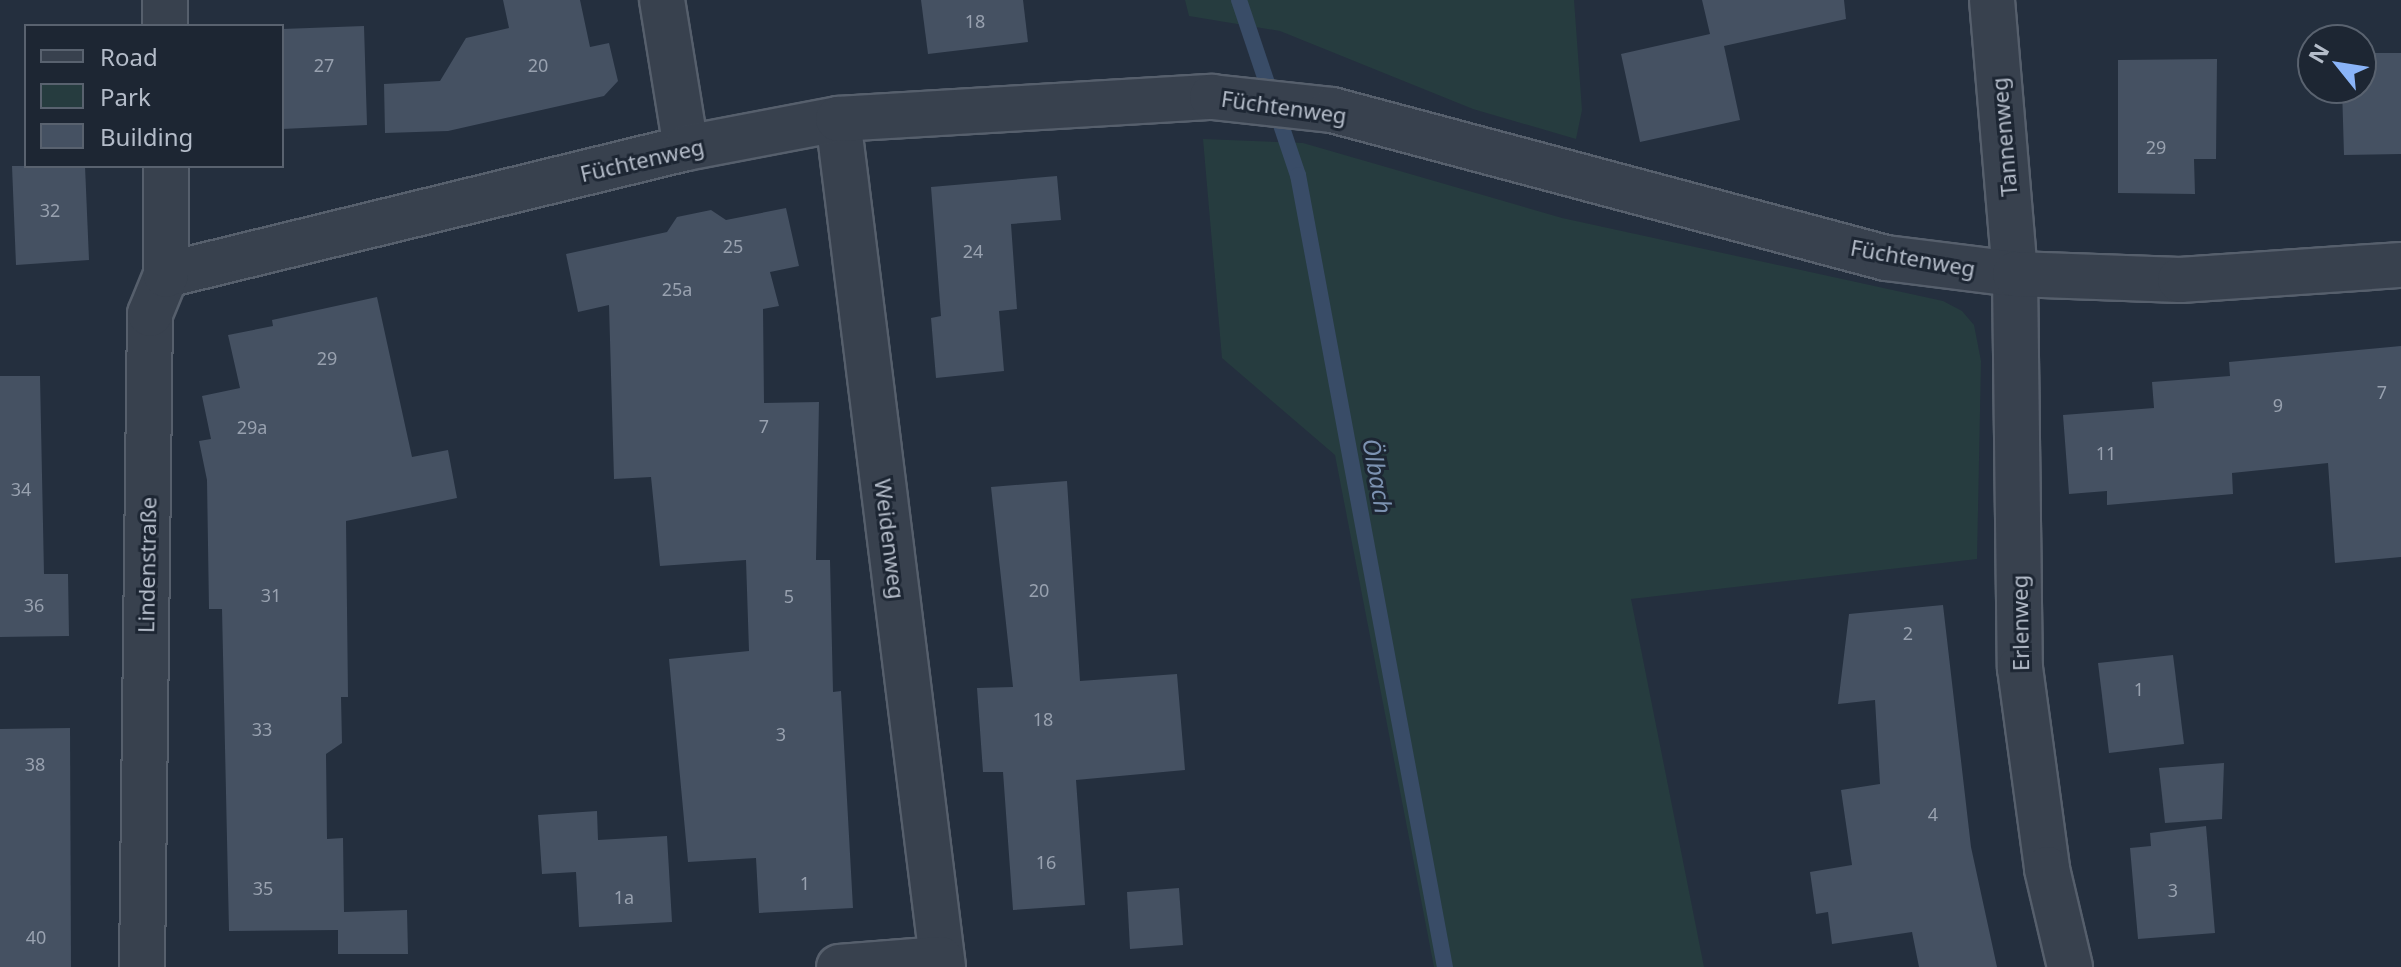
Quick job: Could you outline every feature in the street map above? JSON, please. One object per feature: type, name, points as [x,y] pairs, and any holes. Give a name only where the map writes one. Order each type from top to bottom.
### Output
[{"type":"street","points":[[165,0],[165,24]]},
{"type":"street","points":[[662,0],[686,148]]},
{"type":"street","name":"Tannenweg","points":[[1992,0],[2015,274]]},
{"type":"street","name":"Füchtenweg","points":[[166,275],[686,148],[838,119],[1212,97],[1332,110],[1886,258],[2015,274],[2180,280],[2401,265]]},
{"type":"street","name":"Weidenweg","points":[[838,119],[942,963],[839,967]]},
{"type":"street","name":"Lindenstraße","points":[[142,967],[150,314],[166,275],[166,168]]},
{"type":"street","name":"Erlenweg","points":[[2015,274],[2020,668],[2047,869],[2070,967]]},
{"type":"green space","points":[[1185,0],[1574,0],[1582,110],[1576,139],[1473,109],[1280,31],[1189,16]]},
{"type":"green space","points":[[1203,139],[1303,143],[1562,218],[1943,301],[1962,311],[1974,325],[1981,361],[1977,559],[1631,599],[1704,967],[1434,967],[1335,455],[1222,358]]},
{"type":"building","points":[[503,0],[580,0],[590,47],[609,43],[618,81],[604,96],[448,131],[385,133],[384,84],[440,81],[466,38],[509,28]]},
{"type":"building","points":[[921,0],[1023,0],[1028,42],[928,54]]},
{"type":"building","points":[[1702,0],[1844,0],[1846,19],[1724,46],[1740,120],[1640,142],[1621,54],[1710,34]]},
{"type":"building","points":[[364,26],[367,125],[284,129],[284,29]]},
{"type":"building","points":[[2377,53],[2401,53],[2401,154],[2344,155],[2342,104],[2377,104]]},
{"type":"building","points":[[2217,59],[2216,159],[2194,159],[2195,194],[2118,193],[2118,60]]},
{"type":"building","points":[[12,166],[85,168],[89,260],[16,265]]},
{"type":"building","points":[[1057,176],[1061,220],[1011,224],[1017,309],[999,311],[1004,371],[936,378],[931,318],[941,316],[931,187]]},
{"type":"building","points":[[786,208],[799,266],[770,272],[779,306],[763,309],[764,403],[819,402],[816,560],[830,560],[833,692],[841,691],[853,908],[759,913],[756,858],[688,862],[669,659],[749,651],[746,560],[660,566],[651,477],[614,479],[609,305],[578,312],[566,254],[667,232],[677,217],[711,210],[726,220]]},
{"type":"building","points":[[377,297],[412,457],[448,450],[457,498],[346,521],[348,697],[341,697],[342,743],[326,754],[327,839],[343,838],[344,912],[407,910],[408,954],[338,954],[338,930],[229,931],[222,609],[209,609],[207,480],[199,441],[211,439],[202,396],[240,388],[228,335],[273,326],[272,320]]},
{"type":"building","points":[[2401,346],[2401,557],[2335,563],[2328,463],[2232,473],[2233,494],[2107,505],[2107,491],[2069,494],[2063,415],[2154,408],[2152,382],[2230,376],[2229,362]]},
{"type":"building","points":[[0,376],[40,376],[44,574],[68,574],[69,636],[0,637]]},
{"type":"building","points":[[1067,481],[1080,681],[1177,674],[1185,770],[1076,780],[1085,905],[1013,910],[1003,772],[983,772],[977,688],[1013,687],[991,487]]},
{"type":"building","points":[[1943,605],[1971,847],[1997,967],[1919,967],[1912,932],[1832,944],[1828,912],[1816,914],[1810,872],[1852,865],[1841,790],[1880,784],[1875,700],[1838,704],[1849,614]]},
{"type":"building","points":[[2173,655],[2184,744],[2109,753],[2098,663]]},
{"type":"building","points":[[70,728],[71,967],[0,967],[0,729]]},
{"type":"building","points":[[2224,763],[2222,819],[2165,823],[2159,768]]},
{"type":"building","points":[[597,811],[598,840],[667,836],[672,922],[579,927],[576,872],[542,874],[538,815]]},
{"type":"building","points":[[2206,826],[2215,933],[2138,939],[2130,848],[2151,846],[2150,833]]},
{"type":"building","points":[[1179,888],[1183,945],[1130,949],[1127,892]]},
{"type":"waterway","name":"Ölbach","points":[[1239,0],[1298,175],[1445,967]]}]
